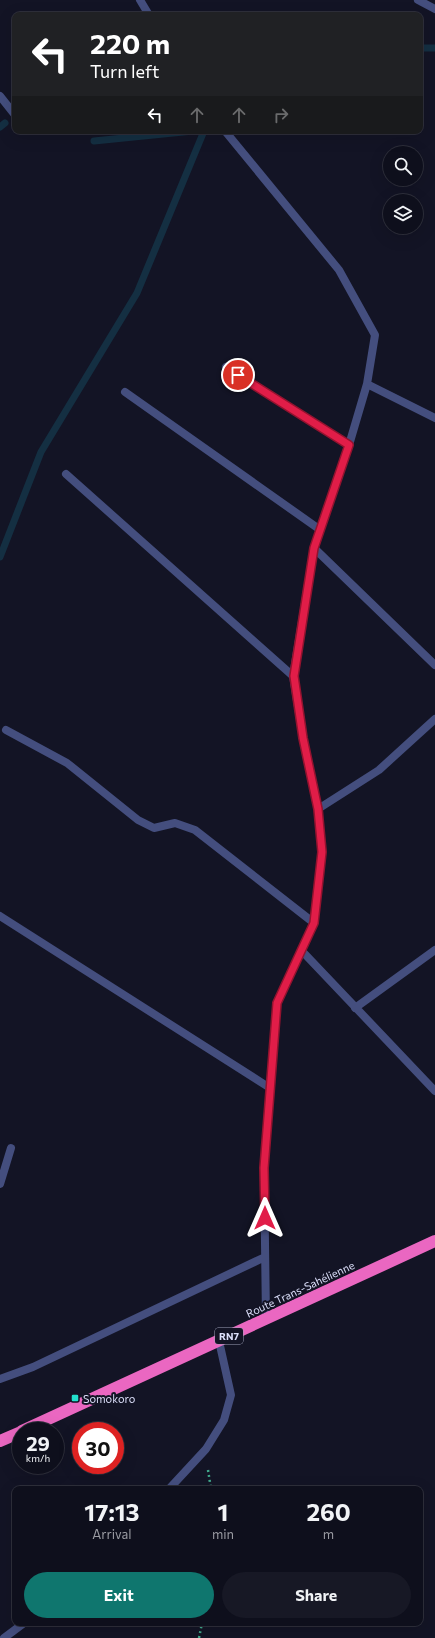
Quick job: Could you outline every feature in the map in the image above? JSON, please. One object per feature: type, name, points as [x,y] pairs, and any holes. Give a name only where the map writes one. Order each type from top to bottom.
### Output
[{"type":"highway","name":"Route Trans-Sahélienne","points":[[42,1422],[435,1241]]},
{"type":"highway","name":"Route Trans-Sahélienne","points":[[0,1441],[12,1436]]},
{"type":"street","points":[[140,0],[147,12]]},
{"type":"street","points":[[418,0],[435,8]]},
{"type":"street","points":[[0,96],[12,111]]},
{"type":"street","points":[[227,134],[339,270],[375,335],[367,384],[349,445],[319,529],[314,548],[294,676],[303,738],[318,809],[322,852],[314,923],[277,1003],[264,1168],[266,1319]]},
{"type":"street","points":[[226,367],[349,445]]},
{"type":"street","points":[[367,384],[435,418]]},
{"type":"street","points":[[125,392],[319,529]]},
{"type":"street","points":[[66,474],[294,676]]},
{"type":"street","points":[[314,548],[435,665]]},
{"type":"street","points":[[318,809],[379,770],[435,719]]},
{"type":"street","points":[[6,730],[67,763],[138,820],[154,828],[175,824],[195,830],[314,923]]},
{"type":"street","points":[[0,916],[270,1088]]},
{"type":"street","points":[[301,950],[435,1091]]},
{"type":"street","points":[[355,1008],[435,950]]},
{"type":"street","points":[[0,1184],[10,1148]]},
{"type":"street","points":[[0,1379],[33,1367],[265,1256]]},
{"type":"street","points":[[172,1486],[206,1449],[224,1420],[231,1395],[219,1341]]},
{"type":"street","points":[[4,1638],[20,1626]]},
{"type":"path","points":[[199,1638],[201,1626]]},
{"type":"waterway","points":[[423,48],[435,48]]},
{"type":"waterway","points":[[0,127],[5,123]]},
{"type":"waterway","points":[[94,141],[163,134]]},
{"type":"waterway","points":[[0,557],[41,452],[137,293],[203,134]]},
{"type":"place","name":"Somokoro","points":[[75,1398]]},
{"type":"route","points":[[238,375],[349,445],[319,529],[314,548],[294,676],[303,738],[318,809],[322,852],[314,923],[277,1003],[264,1168],[265,1218]]}]
